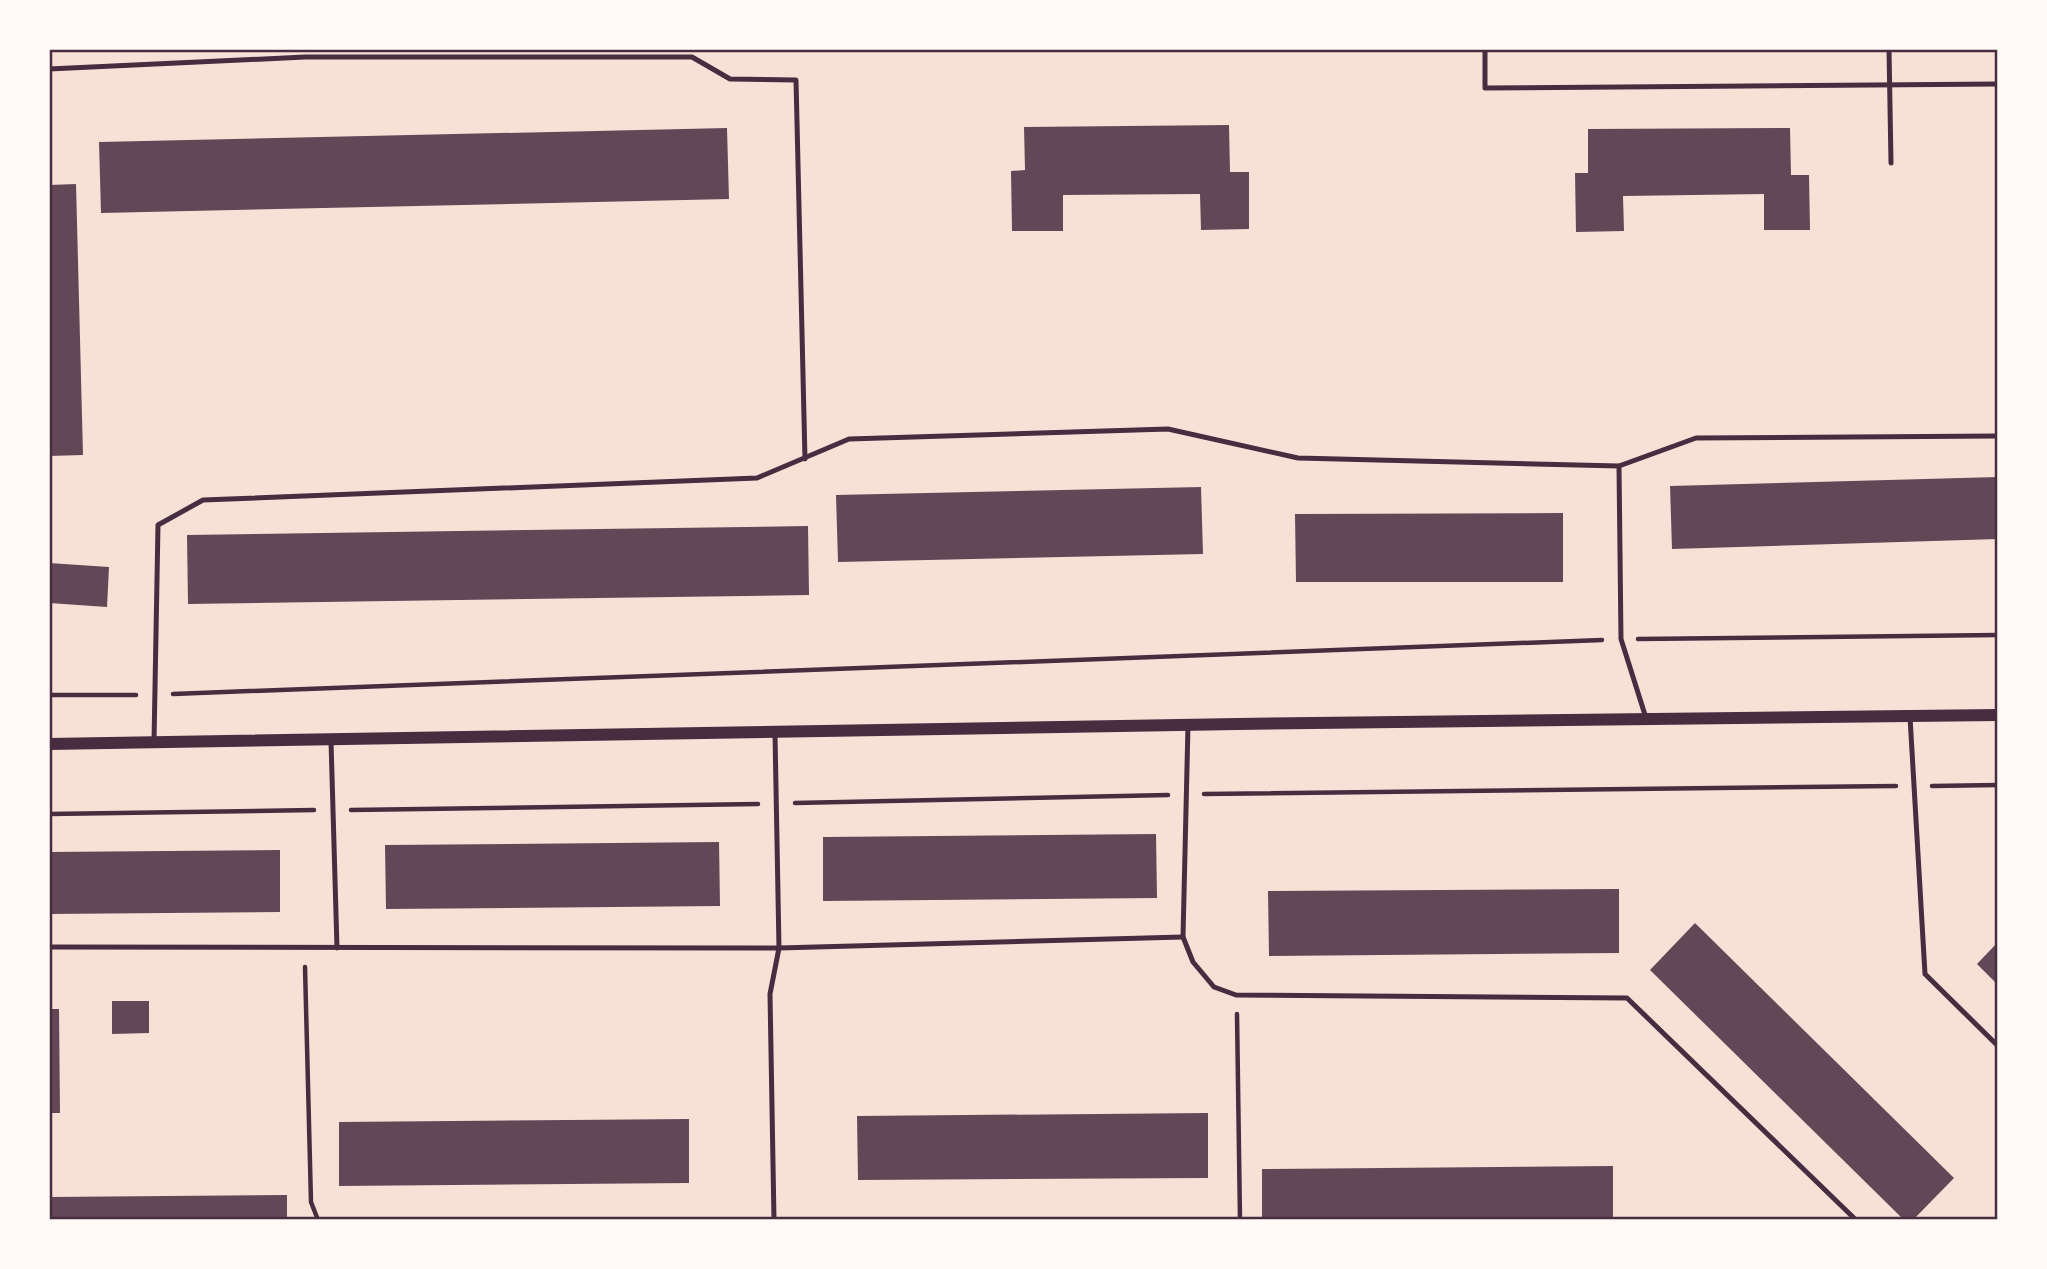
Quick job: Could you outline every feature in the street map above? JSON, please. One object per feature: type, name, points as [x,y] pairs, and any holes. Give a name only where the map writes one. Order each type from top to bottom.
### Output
[{"type":"street","points":[[49,744],[1646,718],[1998,715]]},
{"type":"lane","points":[[305,49],[305,57]]},
{"type":"lane","points":[[1485,49],[1485,88],[1998,84]]},
{"type":"lane","points":[[1889,49],[1891,163]]},
{"type":"lane","points":[[49,69],[305,57],[692,57],[730,79],[796,80],[805,458]]},
{"type":"lane","points":[[154,742],[158,525],[203,500],[757,478],[849,439],[1168,429],[1298,458],[1619,466],[1696,438],[1998,436]]},
{"type":"lane","points":[[1619,466],[1621,639],[1646,718]]},
{"type":"lane","points":[[1909,716],[1925,974],[1998,1046]]},
{"type":"lane","points":[[1188,725],[1183,937],[1193,962],[1214,987],[1236,995],[1627,998],[1856,1220]]},
{"type":"lane","points":[[774,1220],[770,994],[779,948],[775,732]]},
{"type":"lane","points":[[331,739],[337,948]]},
{"type":"lane","points":[[49,947],[779,948],[1183,937]]},
{"type":"path","points":[[49,695],[155,695],[1621,639],[1998,635]]},
{"type":"path","points":[[49,814],[1998,785]]},
{"type":"path","points":[[304,947],[312,1202],[318,1220]]},
{"type":"path","points":[[1236,995],[1240,1220]]},
{"type":"building","points":[[1229,125],[1230,172],[1249,172],[1249,229],[1201,230],[1200,194],[1063,195],[1063,231],[1012,231],[1011,171],[1025,170],[1024,127]]},
{"type":"building","points":[[727,128],[729,199],[101,213],[99,142]]},
{"type":"building","points":[[1790,128],[1791,175],[1809,175],[1810,230],[1764,230],[1764,194],[1623,196],[1624,231],[1576,232],[1575,173],[1588,173],[1588,129]]},
{"type":"building","points":[[76,184],[83,455],[49,456],[49,185]]},
{"type":"building","points":[[1998,477],[1998,539],[1672,549],[1670,486]]},
{"type":"building","points":[[1201,487],[1203,554],[838,562],[836,495]]},
{"type":"building","points":[[1563,513],[1563,582],[1296,582],[1295,514]]},
{"type":"building","points":[[808,526],[809,595],[188,604],[187,535]]},
{"type":"building","points":[[49,563],[109,567],[107,607],[49,603]]},
{"type":"building","points":[[1156,834],[1157,898],[823,901],[823,837]]},
{"type":"building","points":[[719,842],[720,906],[386,909],[385,845]]},
{"type":"building","points":[[280,850],[280,912],[49,914],[49,852]]},
{"type":"building","points":[[1619,889],[1619,953],[1269,956],[1268,891]]},
{"type":"building","points":[[1695,923],[1954,1178],[1913,1220],[1904,1220],[1650,970]]},
{"type":"building","points":[[1998,942],[1998,985],[1977,964]]},
{"type":"building","points":[[112,1001],[149,1001],[149,1033],[112,1034]]},
{"type":"building","points":[[49,1009],[59,1009],[60,1113],[49,1113]]},
{"type":"building","points":[[1208,1113],[1208,1178],[858,1180],[857,1116]]},
{"type":"building","points":[[689,1119],[689,1183],[339,1186],[339,1122]]},
{"type":"building","points":[[1613,1166],[1613,1220],[1262,1220],[1262,1169]]},
{"type":"building","points":[[287,1195],[287,1220],[49,1220],[49,1197]]}]
